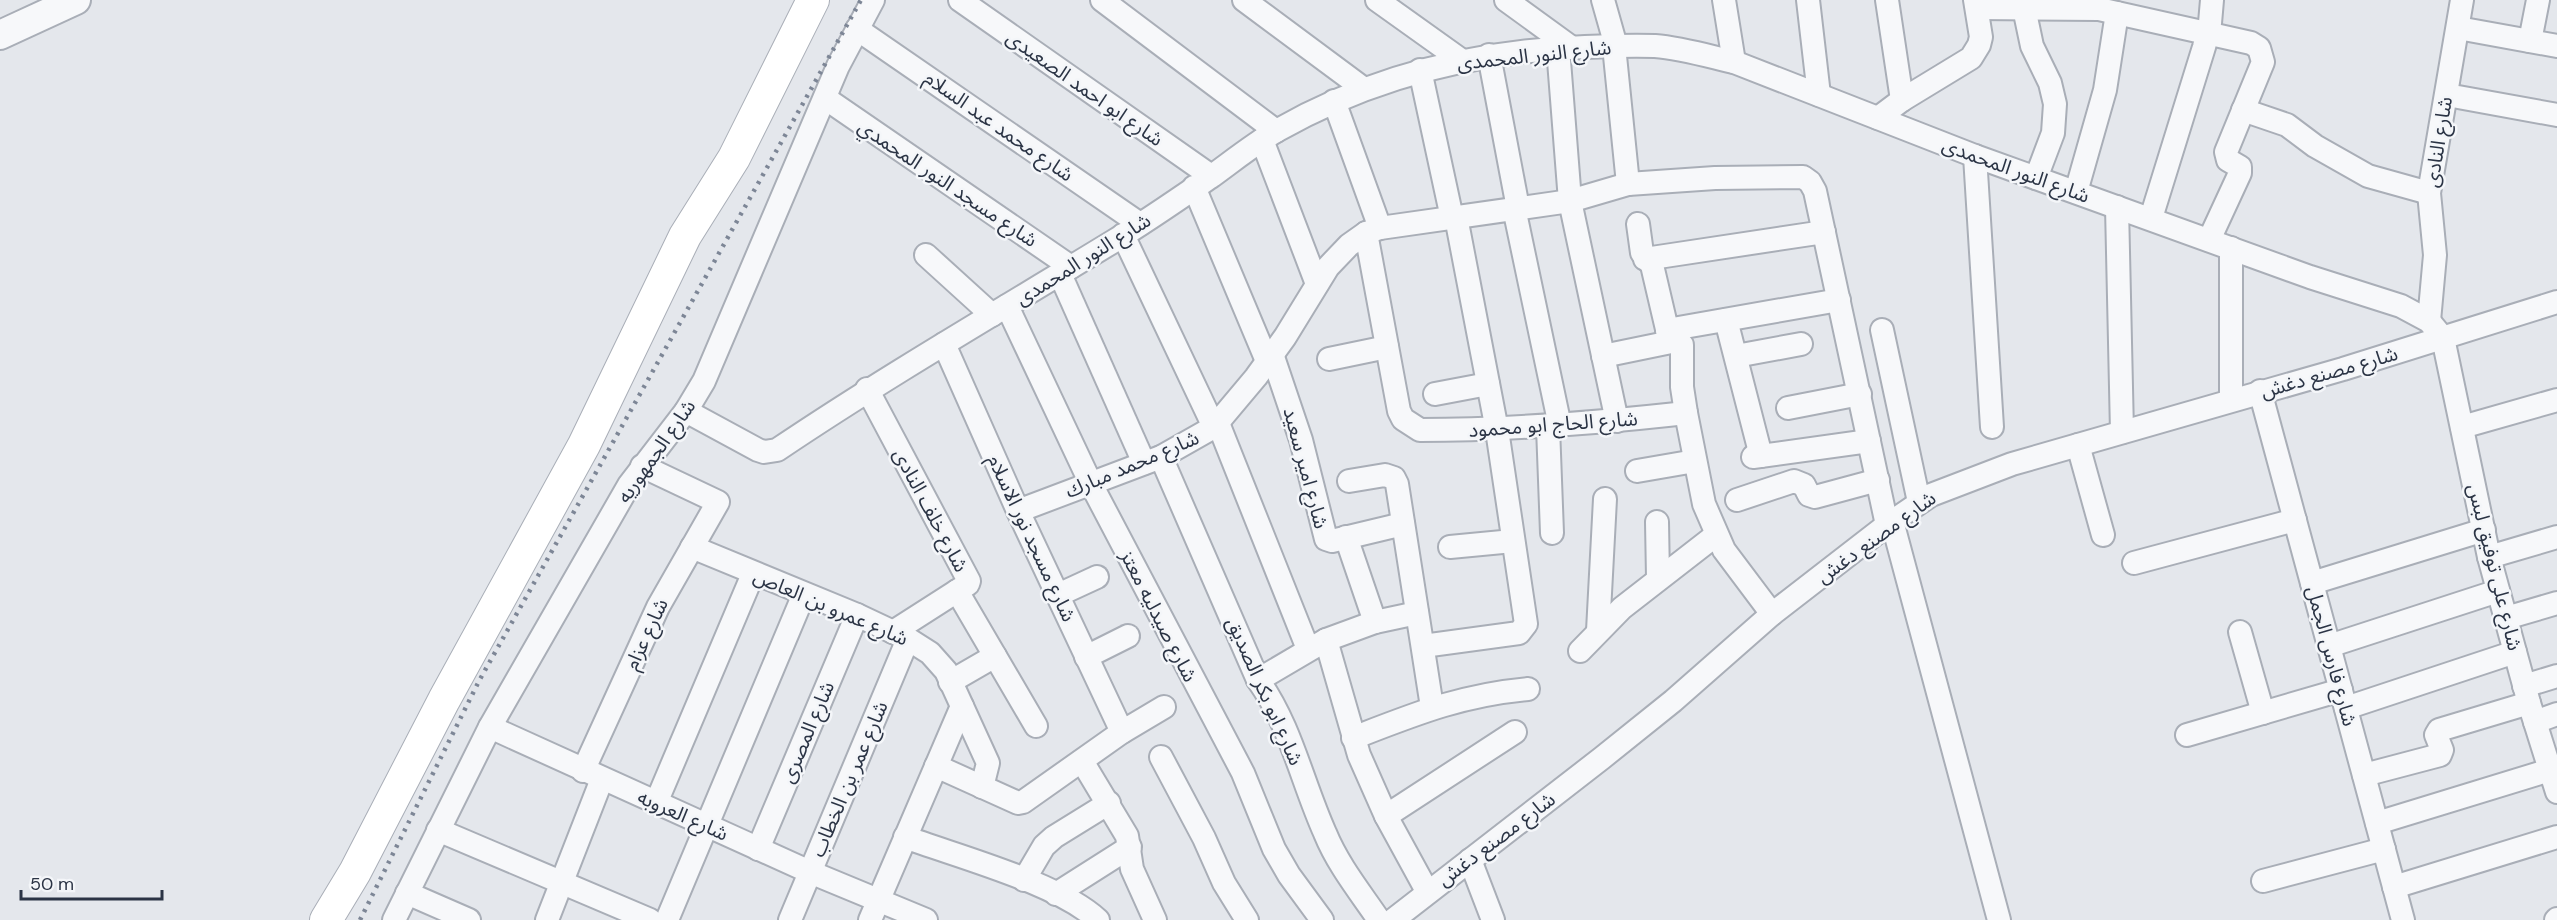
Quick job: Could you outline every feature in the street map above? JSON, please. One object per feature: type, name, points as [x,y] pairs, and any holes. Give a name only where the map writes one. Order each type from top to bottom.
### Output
[{"type":"main road","points":[[685,236],[693,205],[709,166],[791,0]]},
{"type":"main road","points":[[326,920],[355,872],[444,700],[584,445],[685,236],[734,158],[813,0]]},
{"type":"street","points":[[0,35],[76,0]]},
{"type":"street","name":"شارع الجمهوريه","points":[[394,920],[490,727],[629,485],[686,411],[704,381],[825,98],[873,0]]},
{"type":"street","name":"شارع ابو احمد الصعيدى","points":[[960,0],[1202,182]]},
{"type":"street","points":[[1102,0],[1269,135],[1317,284]]},
{"type":"street","points":[[1244,0],[1364,89]]},
{"type":"street","points":[[1377,0],[1461,60]]},
{"type":"street","points":[[1506,0],[1565,48],[1570,201],[1617,421]]},
{"type":"street","points":[[1603,0],[1615,46],[1628,184]]},
{"type":"street","points":[[1724,0],[1734,62]]},
{"type":"street","points":[[1808,0],[1819,94]]},
{"type":"street","points":[[1887,0],[1902,100]]},
{"type":"street","points":[[2151,218],[2207,34],[2212,0]]},
{"type":"street","name":"شارع النادى","points":[[2436,329],[2434,255],[2429,193],[2462,0]]},
{"type":"street","points":[[2530,41],[2538,0]]},
{"type":"street","points":[[1878,118],[1902,100],[1971,58],[1976,52],[1981,30],[1976,4],[2024,8],[2126,9],[2207,34],[2251,43],[2262,52],[2263,62],[2226,155],[2228,160],[2239,165],[2241,171],[2209,240]]},
{"type":"street","points":[[2024,8],[2030,40],[2050,83],[2055,104],[2053,133],[2036,178]]},
{"type":"street","points":[[2076,192],[2126,9]]},
{"type":"street","points":[[2458,28],[2557,46]]},
{"type":"street","name":"شارع محمد عبد السلام","points":[[857,29],[1132,230]]},
{"type":"street","name":"شارع النور المحمدى","points":[[686,411],[758,450],[771,452],[777,450],[867,389],[1132,230],[1269,135],[1334,101],[1420,70],[1461,60],[1565,48],[1656,46],[1734,62],[1975,156],[2310,277],[2401,306],[2436,329]]},
{"type":"street","points":[[1490,55],[1554,427],[1552,533]]},
{"type":"street","points":[[1420,70],[1454,218],[1497,430],[1526,624],[1519,633],[1423,646]]},
{"type":"street","points":[[2458,97],[2557,115]]},
{"type":"street","name":"شارع مسجد النور المحمدي","points":[[825,98],[1065,271]]},
{"type":"street","points":[[1329,359],[1387,347],[1373,231],[1334,101]]},
{"type":"street","points":[[2243,110],[2287,125],[2315,146],[2368,176],[2429,193]]},
{"type":"street","points":[[1975,156],[1992,427]]},
{"type":"street","points":[[1373,231],[1570,201],[1628,184],[1715,178],[1803,177],[1810,182],[1815,191],[1889,523],[1999,920]]},
{"type":"street","name":"شارع امير سعيد","points":[[1202,182],[1300,440],[1324,536],[1332,541],[1403,524]]},
{"type":"street","points":[[2117,207],[2122,432]]},
{"type":"street","points":[[1638,224],[1642,253],[1652,265],[1668,336]]},
{"type":"street","points":[[1132,230],[1216,425],[1317,645],[1422,904]]},
{"type":"street","name":"شارع محمد مبارك","points":[[1018,511],[1153,460],[1216,425],[1270,358],[1339,254],[1373,231]]},
{"type":"street","points":[[1646,259],[1824,232]]},
{"type":"street","points":[[2231,248],[2231,400]]},
{"type":"street","points":[[926,255],[1000,310]]},
{"type":"street","name":"شارع ابو بكر الصديق","points":[[1065,271],[1258,680],[1271,698],[1286,730],[1331,848],[1379,920]]},
{"type":"street","points":[[1603,356],[1726,320],[1839,300]]},
{"type":"street","name":"شارع مصنع دغش","points":[[1393,920],[1422,904],[1470,860],[1673,700],[1772,614],[1919,502],[1962,482],[2260,391],[2436,329],[2557,302]]},
{"type":"street","name":"شارع صيدليه معتز","points":[[1000,310],[1243,773],[1266,832],[1283,865],[1322,920]]},
{"type":"street","points":[[1726,320],[1736,356],[1757,457],[1869,441]]},
{"type":"street","name":"شارع على توفيق لبس","points":[[2436,329],[2462,427],[2489,557],[2529,703],[2557,792]]},
{"type":"street","points":[[1882,330],[1919,502]]},
{"type":"street","points":[[1668,336],[1680,342],[1683,348],[1682,387],[1704,504],[1724,550],[1772,614]]},
{"type":"street","name":"شارع مسجد نور الاسلام","points":[[944,344],[1018,511],[1122,732]]},
{"type":"street","points":[[1736,356],[1802,344]]},
{"type":"street","name":"شارع الحاج ابو محمود","points":[[1387,347],[1399,411],[1411,426],[1420,430],[1554,427],[1686,413]]},
{"type":"street","points":[[1435,394],[1488,384]]},
{"type":"street","name":"شارع خلف النادى","points":[[867,389],[969,579],[968,584],[901,635]]},
{"type":"street","name":"شارع فارس الجمل","points":[[2260,391],[2403,920]]},
{"type":"street","points":[[1788,408],[1860,394]]},
{"type":"street","points":[[2462,427],[2557,400]]},
{"type":"street","points":[[2078,445],[2103,535]]},
{"type":"street","points":[[1637,471],[1695,461]]},
{"type":"street","name":"شارع عزام","points":[[547,920],[561,883],[593,775],[658,607],[718,502],[642,466]]},
{"type":"street","points":[[1349,481],[1385,475],[1394,478],[1432,707]]},
{"type":"street","points":[[1737,500],[1794,481],[1804,485],[1809,495],[1815,498],[1878,480]]},
{"type":"street","points":[[1598,631],[1605,499]]},
{"type":"street","points":[[2134,562],[2295,520]]},
{"type":"street","points":[[1657,522],[1658,578]]},
{"type":"street","points":[[2312,583],[2484,530]]},
{"type":"street","points":[[1581,651],[1598,631],[1658,578],[1716,535]]},
{"type":"street","points":[[1346,537],[1375,622]]},
{"type":"street","points":[[2489,557],[2557,537]]},
{"type":"street","points":[[1450,547],[1513,541]]},
{"type":"street","name":"شارع عمرو بن العاص","points":[[692,547],[857,615],[901,635],[930,653],[945,671],[988,763],[982,787]]},
{"type":"street","points":[[656,803],[753,573]]},
{"type":"street","points":[[1058,595],[1097,577]]},
{"type":"street","points":[[957,591],[1036,726]]},
{"type":"street","points":[[2329,646],[2498,591]]},
{"type":"street","points":[[667,920],[804,594]]},
{"type":"street","points":[[2506,618],[2557,603]]},
{"type":"street","points":[[1258,680],[1317,645],[1375,622],[1417,613]]},
{"type":"street","name":"شارع المصرى","points":[[758,849],[857,615]]},
{"type":"street","points":[[2240,632],[2263,713]]},
{"type":"street","name":"شارع عمر بن الخطاب","points":[[790,920],[901,635]]},
{"type":"street","points":[[1086,657],[1128,636]]},
{"type":"street","points":[[2187,735],[2263,713],[2344,699],[2515,652]]},
{"type":"street","points":[[950,682],[995,656]]},
{"type":"street","points":[[2364,775],[2440,755],[2442,750],[2436,735],[2439,730],[2529,703],[2557,676]]},
{"type":"street","points":[[1353,738],[1432,707],[1482,694],[1528,689]]},
{"type":"street","points":[[2529,703],[2557,714]]},
{"type":"street","points":[[874,911],[962,706]]},
{"type":"street","points":[[936,766],[1018,802],[1023,802],[1122,732],[1164,707]]},
{"type":"street","name":"شارع العروبه","points":[[490,727],[810,872],[874,911],[926,920]]},
{"type":"street","points":[[1386,816],[1515,732]]},
{"type":"street","points":[[1161,757],[1228,889],[1247,920]]},
{"type":"street","points":[[1082,761],[1127,836],[1132,868],[1155,920]]},
{"type":"street","points":[[2377,823],[2550,770]]},
{"type":"street","points":[[1024,880],[1044,846],[1054,837],[1109,803]]},
{"type":"street","points":[[438,830],[650,920]]},
{"type":"street","points":[[905,837],[1024,880],[1081,906],[1098,920]]},
{"type":"street","points":[[2394,887],[2557,837]]},
{"type":"street","points":[[1056,894],[1130,847]]},
{"type":"street","points":[[2263,881],[2384,849]]},
{"type":"street","points":[[1470,860],[1493,920]]},
{"type":"street","points":[[407,893],[469,920]]},
{"type":"railway","points":[[360,920],[479,681],[861,0]]}]
